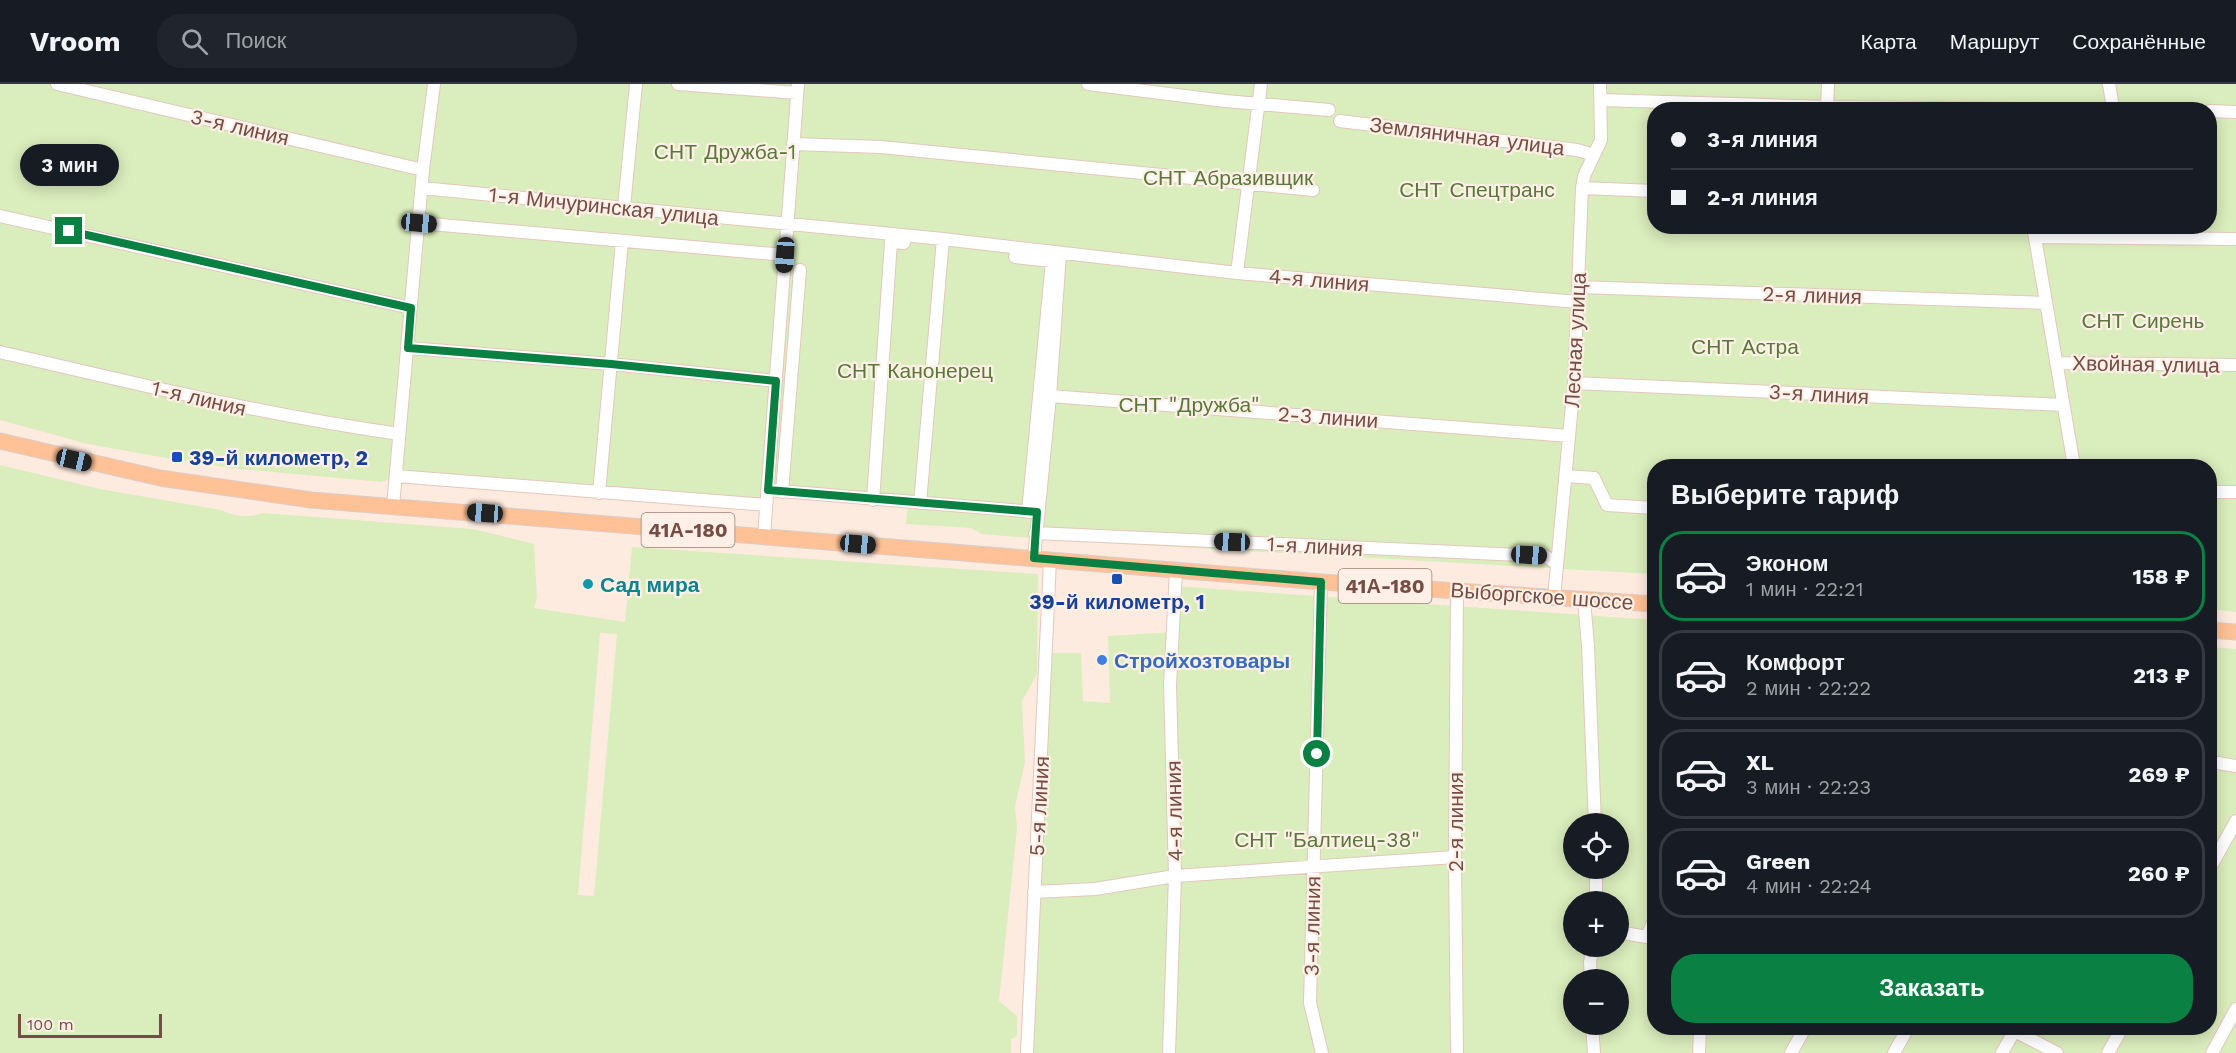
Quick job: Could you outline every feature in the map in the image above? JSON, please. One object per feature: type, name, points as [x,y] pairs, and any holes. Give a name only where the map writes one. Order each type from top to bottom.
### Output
[{"type":"main road","name":"41А-180","points":[[0,441],[117,469],[223,489],[393,506],[1034,558]]},
{"type":"main road","name":"Выборгское шоссе","points":[[1034,558],[1321,582],[1647,604]]},
{"type":"main road","points":[[2217,631],[2236,632]]},
{"type":"street","name":"3-я линия","points":[[57,84],[423,170]]},
{"type":"street","points":[[393,506],[423,170],[434,84]]},
{"type":"street","points":[[624,207],[636,84]]},
{"type":"street","points":[[678,84],[798,89],[764,536]]},
{"type":"street","points":[[1088,84],[1329,110]]},
{"type":"street","points":[[1237,273],[1261,84]]},
{"type":"street","name":"Лесная улица","points":[[1554,598],[1574,383],[1582,188],[1584,176],[1600,140],[1600,84]]},
{"type":"street","points":[[1827,102],[1828,84]]},
{"type":"street","points":[[2109,84],[2112,102]]},
{"type":"street","points":[[1600,100],[1665,102]]},
{"type":"street","points":[[2217,111],[2236,112]]},
{"type":"street","name":"Земляничная улица","points":[[1340,121],[1577,150],[1594,155]]},
{"type":"street","points":[[793,144],[881,147],[1313,190]]},
{"type":"street","name":"1-я Мичуринская улица","points":[[422,188],[787,224],[943,243]]},
{"type":"street","points":[[1582,188],[1647,191]]},
{"type":"street","points":[[0,216],[411,308]]},
{"type":"street","points":[[419,223],[785,255]]},
{"type":"street","points":[[2034,234],[2073,459]]},
{"type":"street","points":[[2092,234],[2236,239]]},
{"type":"street","points":[[599,493],[622,241]]},
{"type":"street","points":[[873,500],[891,242],[943,243],[920,503]]},
{"type":"street","name":"4-я линия","points":[[943,243],[1060,253],[1237,273],[1578,302]]},
{"type":"street","points":[[1032,512],[1050,396],[1060,253]]},
{"type":"street","points":[[1015,256],[1052,261],[1032,512],[1035,533],[1034,558]]},
{"type":"street","points":[[782,492],[800,270]]},
{"type":"street","name":"2-я линия","points":[[1579,287],[2046,303]]},
{"type":"street","points":[[408,348],[611,364],[776,381]]},
{"type":"street","name":"1-я линия","points":[[0,352],[249,409],[399,434]]},
{"type":"street","name":"Хвойная улица","points":[[2056,363],[2236,365]]},
{"type":"street","name":"3-я линия","points":[[1574,383],[2063,405]]},
{"type":"street","name":"2-3 линии","points":[[1050,396],[1569,436]]},
{"type":"street","points":[[396,476],[766,505]]},
{"type":"street","points":[[1566,476],[1594,478],[1607,505],[1647,508]]},
{"type":"street","points":[[768,490],[1032,512]]},
{"type":"street","points":[[2217,492],[2236,492]]},
{"type":"street","name":"1-я линия","points":[[1035,533],[1545,556],[1556,563]]},
{"type":"street","name":"5-я линия","points":[[1027,1053],[1050,560]]},
{"type":"street","name":"4-я линия","points":[[1169,1053],[1175,876],[1170,685],[1176,570]]},
{"type":"street","name":"3-я линия","points":[[1321,582],[1310,1003],[1322,1053]]},
{"type":"street","name":"2-я линия","points":[[1456,591],[1457,1053]]},
{"type":"street","points":[[1584,600],[1590,681],[1595,813]]},
{"type":"street","points":[[2218,763],[2236,766]]},
{"type":"street","points":[[2217,855],[2236,821]]},
{"type":"street","points":[[1034,892],[1095,889],[1175,876],[1455,856]]},
{"type":"street","points":[[1629,934],[1647,937]]},
{"type":"street","points":[[2212,1053],[2236,1009]]},
{"type":"street","points":[[1593,1035],[1594,1053]]},
{"type":"street","points":[[1699,1053],[1700,1035]]},
{"type":"street","points":[[1791,1053],[1801,1035]]},
{"type":"street","points":[[1894,1053],[1904,1035]]},
{"type":"street","points":[[2002,1053],[2010,1035]]},
{"type":"street","points":[[2025,1035],[2057,1053]]},
{"type":"street","points":[[2108,1053],[2118,1035]]},
{"type":"green space","points":[[0,84],[2236,84],[2236,612],[2217,610],[2217,459],[1647,459],[1647,574],[1053,540],[982,534],[971,528],[906,524],[908,503],[776,491],[766,503],[391,479],[381,482],[230,468],[88,444],[0,420]]},
{"type":"green space","points":[[0,465],[100,489],[221,510],[237,515],[252,516],[263,513],[473,529],[534,544],[537,597],[534,608],[625,622],[632,547],[1038,574],[1037,674],[1022,701],[1025,762],[1015,807],[1017,828],[999,1001],[1017,1016],[1017,1036],[1011,1039],[1011,1053],[0,1053]],"holes":[[[600,633],[617,634],[594,896],[578,895]]]},
{"type":"green space","name":"СНТ \"Балтиец-38\"","points":[[1175,586],[1647,620],[1647,1035],[2217,1035],[2217,648],[2236,649],[2236,1053],[1027,1053],[1046,653],[1081,653],[1083,701],[1110,703],[1108,636],[1172,632]]},
{"type":"place","name":"39-й километр, 2","points":[[177,457]]},
{"type":"place","name":"39-й километр, 1","points":[[1117,579]]},
{"type":"place","name":"Сад мира","points":[[588,584]]},
{"type":"place","name":"Стройхозтовары","points":[[1102,660]]},
{"type":"route","points":[[69,231],[411,308],[408,348],[611,364],[776,381],[768,490],[1037,512],[1034,558],[1321,582],[1322,618],[1317,754]]},
{"type":"park label","name":"СНТ Дружба-1","points":[[725,151]]},
{"type":"park label","name":"СНТ Абразивщик","points":[[1228,177]]},
{"type":"park label","name":"СНТ Спецтранс","points":[[1477,189]]},
{"type":"park label","name":"СНТ Сирень","points":[[2143,320]]},
{"type":"park label","name":"СНТ Астра","points":[[1745,346]]},
{"type":"park label","name":"СНТ Канонерец","points":[[915,370]]},
{"type":"park label","name":"СНТ \"Дружба\"","points":[[1189,404]]}]
